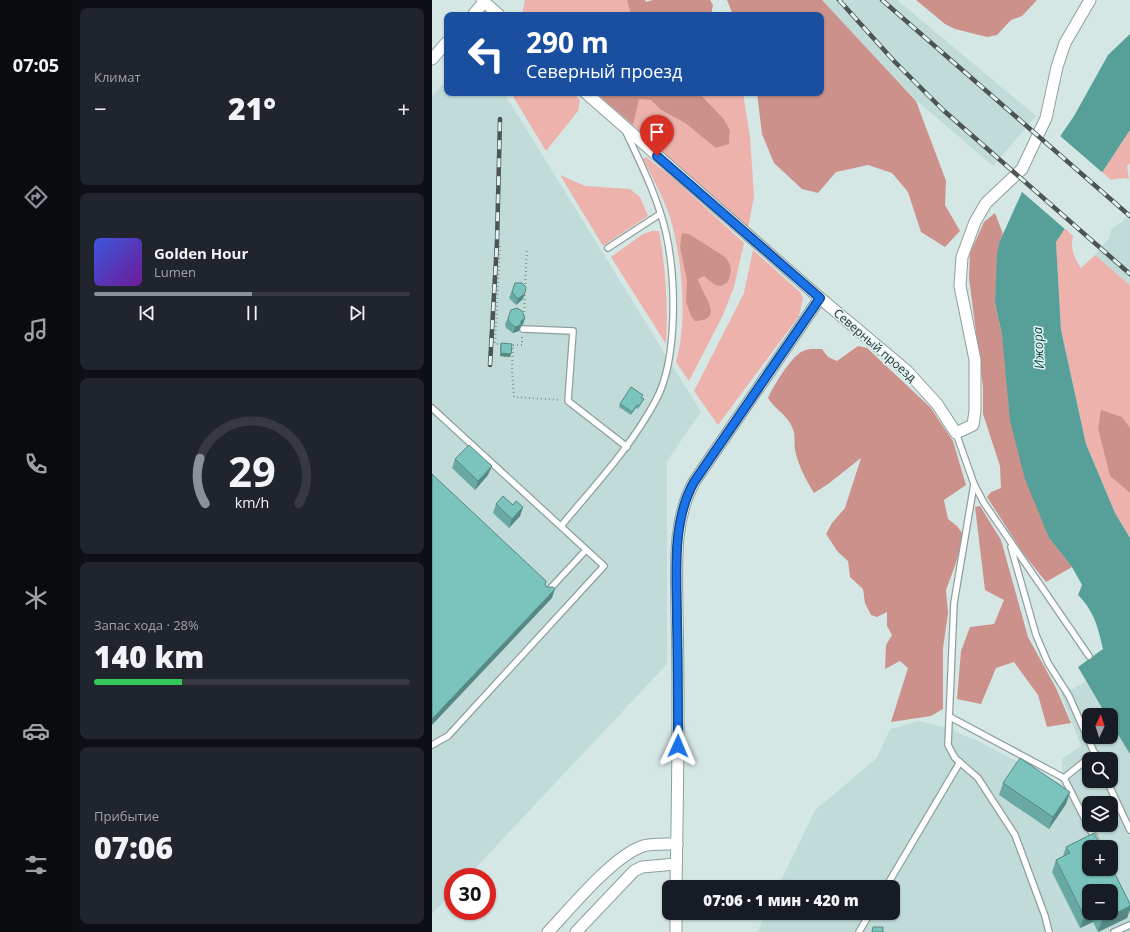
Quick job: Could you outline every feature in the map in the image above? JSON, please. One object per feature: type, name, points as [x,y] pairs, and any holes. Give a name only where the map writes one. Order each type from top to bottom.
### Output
[{"type":"street","points":[[956,433],[972,425],[975,411],[975,360],[960,286],[962,257],[967,240],[986,203],[1022,169],[1046,118],[1057,67],[1065,43],[1090,0]]},
{"type":"street","points":[[475,12],[483,1],[496,12]]},
{"type":"street","points":[[432,59],[444,45]]},
{"type":"street","name":"Северный проезд","points":[[589,96],[820,298],[907,371],[937,404],[956,433]]},
{"type":"street","points":[[676,880],[677,586],[679,527],[682,509],[694,482],[820,298]]},
{"type":"street","points":[[548,932],[621,858],[644,846],[654,844],[677,844]]},
{"type":"street","points":[[576,932],[634,871],[642,867],[676,864]]},
{"type":"street","points":[[654,867],[669,874],[673,880]]},
{"type":"street","points":[[676,920],[676,932]]},
{"type":"lane","points":[[561,526],[627,447],[656,399],[665,376],[672,350],[672,274],[666,233],[652,190],[625,128]]},
{"type":"lane","points":[[608,248],[660,214]]},
{"type":"lane","points":[[523,329],[573,331],[568,401],[627,447]]},
{"type":"lane","points":[[432,408],[604,566],[448,736],[432,744]]},
{"type":"lane","points":[[956,433],[974,484],[1009,541],[1089,656]]},
{"type":"lane","points":[[974,484],[954,603],[948,745],[955,758],[978,778],[1015,835],[1045,916],[1049,932]]},
{"type":"lane","points":[[1009,541],[1036,635],[1048,663],[1068,696],[1094,752]]},
{"type":"lane","points":[[546,593],[586,550]]},
{"type":"lane","points":[[950,717],[1064,778],[1095,840]]},
{"type":"lane","points":[[890,880],[960,762]]},
{"type":"lane","points":[[1064,778],[1082,766]]},
{"type":"lane","points":[[1111,788],[1130,830]]},
{"type":"lane","points":[[859,932],[866,920]]},
{"type":"lane","points":[[1114,932],[1130,925]]},
{"type":"path","points":[[500,246],[495,344],[513,345]]},
{"type":"path","points":[[514,397],[568,401]]},
{"type":"shaded area","points":[[525,0],[627,0],[630,12],[523,12]]},
{"type":"shaded area","points":[[627,0],[645,0],[646,2],[653,0],[710,0],[713,5],[712,12],[630,12]]},
{"type":"shaded area","points":[[727,0],[822,0],[916,101],[946,181],[945,205],[960,231],[945,247],[921,232],[908,192],[892,173],[868,165],[836,172],[818,193],[802,189],[774,163],[762,134],[757,96],[824,96],[824,12],[732,12]]},
{"type":"shaded area","points":[[822,0],[897,0],[1036,116],[993,166],[916,100]]},
{"type":"shaded area","points":[[916,0],[1037,0],[1022,16],[1011,20],[997,35],[987,37],[955,29],[945,24]]},
{"type":"shaded area","points":[[444,83],[444,96],[506,96],[701,412],[667,461],[667,664],[475,868],[444,868],[444,901],[432,914],[432,96]]},
{"type":"shaded area","points":[[513,96],[576,96],[580,100],[578,111],[546,151]]},
{"type":"shaded area","points":[[599,96],[702,96],[723,118],[730,130],[729,144],[716,148],[685,123],[661,110],[651,100],[639,99],[633,125]]},
{"type":"shaded area","points":[[702,96],[743,96],[750,137],[754,196],[748,229],[633,125],[638,98],[652,100],[661,110],[685,123],[717,148],[729,144],[730,130],[723,118]]},
{"type":"shaded area","points":[[1130,130],[1130,164],[1127,166],[1129,179],[1123,178],[1111,180],[1102,172]]},
{"type":"shaded area","points":[[646,157],[673,178],[744,243],[734,287],[723,315],[689,381],[676,362],[680,346],[683,309],[678,251],[670,217],[643,159]]},
{"type":"shaded area","points":[[560,175],[585,186],[630,189],[640,197],[648,216],[603,246]]},
{"type":"shaded area","points":[[995,213],[1003,234],[999,243],[995,303],[1049,538],[1072,567],[1046,582],[1023,553],[987,497],[991,492],[1001,488],[1000,466],[983,414],[983,387],[969,278],[970,253],[984,222]]},
{"type":"shaded area","points":[[1130,214],[1130,285],[1095,255],[1110,237],[1111,229],[1122,222]]},
{"type":"shaded area","points":[[1065,228],[1073,236],[1073,252],[1081,268],[1095,255],[1130,285],[1130,428],[1121,417],[1102,411],[1098,429],[1110,476],[1130,493],[1130,538],[1115,513],[1086,444],[1061,330],[1056,242]]},
{"type":"shaded area","points":[[652,231],[659,231],[665,273],[667,302],[666,344],[611,257],[643,234]]},
{"type":"shaded area","points":[[682,233],[689,234],[725,257],[728,260],[731,270],[727,283],[721,286],[715,285],[704,276],[698,279],[710,305],[711,311],[709,316],[704,320],[695,321],[691,316],[686,302],[687,281],[680,247]]},
{"type":"shaded area","points":[[753,250],[800,292],[803,298],[799,316],[718,425],[694,391],[744,293]]},
{"type":"shaded area","points":[[858,346],[867,348],[930,407],[953,441],[966,485],[944,500],[948,519],[957,526],[963,534],[956,563],[946,590],[948,613],[943,648],[943,709],[931,716],[891,722],[908,668],[900,661],[885,669],[886,645],[892,635],[887,626],[887,612],[877,617],[871,615],[865,603],[863,589],[850,577],[848,561],[838,552],[826,534],[832,523],[845,508],[861,458],[814,493],[805,478],[798,461],[792,426],[786,417],[768,398],[787,367],[801,352],[809,349],[822,349],[828,357],[837,361]]},
{"type":"shaded area","points":[[1101,410],[1122,417],[1130,428],[1130,493],[1110,476],[1098,429]]},
{"type":"shaded area","points":[[980,506],[1001,540],[1028,637],[1056,688],[1071,723],[1047,727],[1038,695],[1014,662],[996,668],[981,704],[957,699],[961,651],[970,627],[994,624],[1004,600],[985,590],[975,507]]},
{"type":"shaded area","points":[[1086,682],[1102,708],[1082,708],[1082,744],[1118,744],[1118,734],[1130,754],[1130,932],[757,932],[763,920],[900,920],[900,880],[781,880],[815,810],[877,758],[890,729],[919,721],[955,730],[955,732],[974,739],[1063,785],[1062,759],[1081,746],[1061,694]]},
{"type":"water","name":"Ижора","points":[[1130,34],[1130,130],[1056,242],[1061,330],[1086,444],[1115,513],[1130,538],[1130,754],[1118,734],[1118,708],[1102,708],[1078,667],[1103,649],[1092,613],[1078,595],[1082,585],[1072,567],[1049,538],[1025,479],[1010,421],[1002,335],[995,303],[999,243],[1022,192],[1074,116],[1108,55]]},
{"type":"pier","points":[[1059,135],[1103,173],[1066,230],[1021,191]]},
{"type":"building","points":[[515,283],[522,283],[526,287],[525,293],[518,299],[512,292]]},
{"type":"building","points":[[517,308],[522,311],[525,318],[521,321],[521,325],[515,327],[509,322],[508,318],[511,310]]},
{"type":"building","points":[[501,343],[512,344],[511,354],[501,353]]},
{"type":"building","points":[[631,387],[643,395],[641,398],[644,399],[632,412],[620,404]]},
{"type":"building","points":[[469,445],[492,466],[478,481],[455,459]]},
{"type":"building","points":[[432,474],[546,581],[545,585],[547,587],[553,587],[555,589],[432,719]]},
{"type":"building","points":[[503,496],[513,505],[516,501],[523,507],[512,519],[496,504]]},
{"type":"building","points":[[1020,758],[1070,792],[1053,817],[1003,783]]},
{"type":"building","points":[[1094,833],[1098,840],[1082,840],[1082,876],[1116,876],[1130,906],[1118,912],[1118,884],[1082,884],[1082,912],[1056,860],[1070,853],[1066,847]]},
{"type":"building","points":[[873,927],[883,927],[883,932],[872,932]]},
{"type":"railway","points":[[839,0],[894,61],[943,110],[1130,274]]},
{"type":"railway","points":[[882,0],[1130,216]]},
{"type":"railway","points":[[490,365],[497,242],[500,119]]},
{"type":"route","points":[[657,156],[820,298],[694,482],[682,509],[679,527],[677,586],[678,746]]}]
